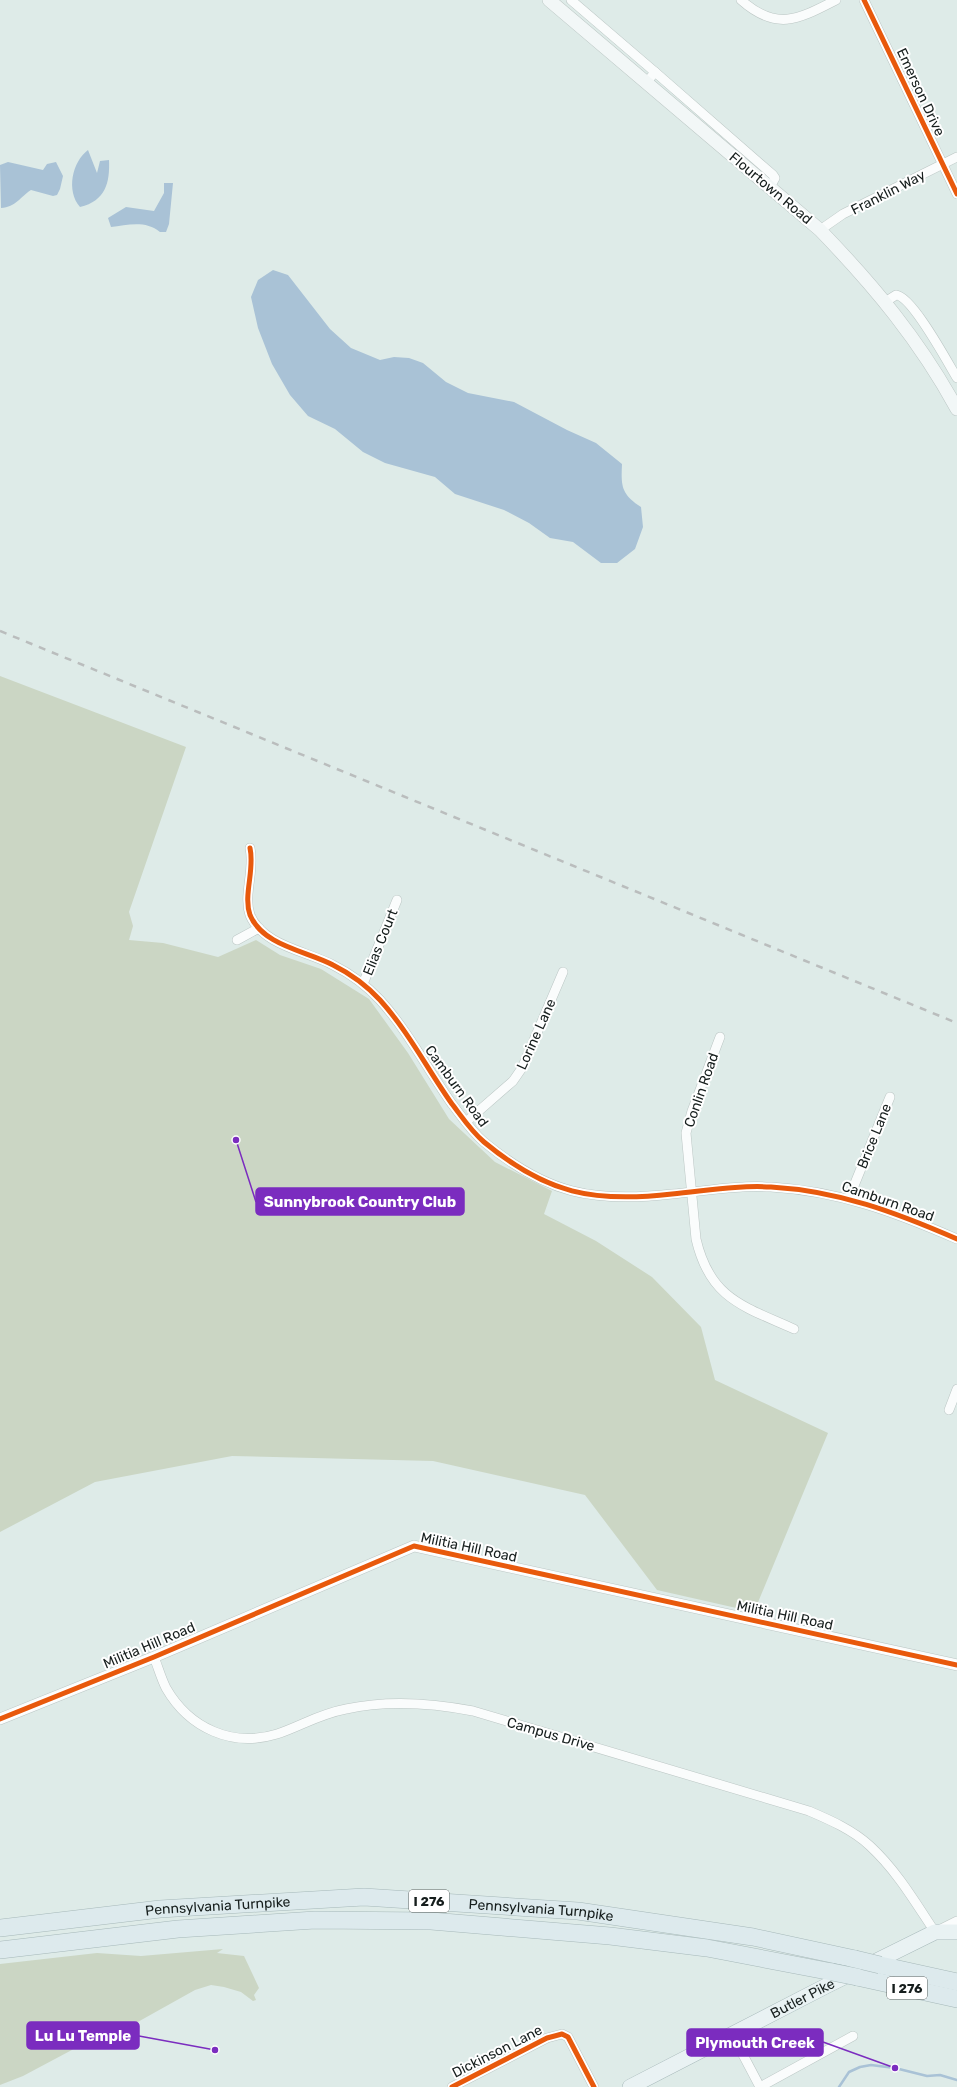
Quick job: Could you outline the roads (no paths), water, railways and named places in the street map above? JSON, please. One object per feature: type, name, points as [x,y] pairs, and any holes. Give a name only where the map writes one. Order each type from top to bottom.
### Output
[{"type":"highway","name":"Pennsylvania Turnpike","points":[[0,1928],[160,1909],[364,1897],[578,1911],[753,1937],[957,1982]]},
{"type":"highway","name":"Pennsylvania Turnpike","points":[[0,1950],[178,1929],[315,1920],[431,1921],[610,1936],[707,1948],[857,1977],[957,1999]]},
{"type":"main road","name":"Flourtown Road","points":[[549,0],[651,77],[770,187],[820,230],[855,266],[928,358],[957,409]]},
{"type":"main road","name":"Butler Pike","points":[[630,2087],[935,1932],[957,1932]]},
{"type":"street","points":[[571,0],[651,77]]},
{"type":"street","points":[[741,0],[750,8],[766,16],[790,19],[805,16],[836,0]]},
{"type":"street","name":"Emerson Drive","points":[[864,0],[957,194]]},
{"type":"street","name":"Franklin Way","points":[[820,230],[843,214],[957,157]]},
{"type":"street","points":[[884,302],[896,295],[903,298],[927,328],[957,378]]},
{"type":"street","name":"Camburn Road","points":[[250,848],[252,866],[248,908],[251,916],[259,928],[278,942],[336,966],[363,984],[394,1016],[466,1122],[481,1139],[523,1171],[551,1184],[603,1198],[618,1199],[769,1187],[814,1191],[849,1198],[896,1213],[957,1239]]},
{"type":"street","name":"Elias Court","points":[[363,984],[397,900]]},
{"type":"street","points":[[237,940],[259,928]]},
{"type":"street","name":"Lorine Lane","points":[[466,1122],[513,1081],[522,1068],[563,972]]},
{"type":"street","name":"Conlin Road","points":[[720,1037],[692,1111],[686,1133],[697,1245],[703,1265],[711,1280],[722,1292],[733,1300],[794,1329]]},
{"type":"street","name":"Brice Lane","points":[[849,1198],[890,1097]]},
{"type":"street","points":[[948,1410],[957,1389]]},
{"type":"street","name":"Militia Hill Road","points":[[0,1719],[154,1657],[414,1546],[957,1665]]},
{"type":"street","name":"Campus Drive","points":[[154,1657],[166,1687],[183,1711],[201,1726],[229,1737],[265,1737],[326,1714],[361,1706],[403,1704],[454,1708],[473,1711],[809,1811],[846,1829],[869,1845],[892,1869],[935,1932]]},
{"type":"street","points":[[935,1932],[957,1921]]},
{"type":"street","name":"Dickinson Lane","points":[[452,2087],[547,2038],[562,2034],[568,2037],[594,2087]]},
{"type":"street","points":[[732,2034],[760,2087],[853,2036]]},
{"type":"water","points":[[88,150],[97,173],[100,161],[109,160],[109,176],[105,190],[101,195],[89,204],[80,207],[73,193],[73,177],[78,162],[82,155]]},
{"type":"water","points":[[8,162],[43,170],[47,164],[56,162],[63,176],[57,195],[53,196],[31,190],[14,204],[1,208],[0,165]]},
{"type":"water","points":[[164,183],[173,183],[169,224],[166,232],[160,232],[149,226],[136,224],[111,227],[108,218],[126,207],[154,211],[164,193]]},
{"type":"water","points":[[273,270],[288,275],[330,329],[351,348],[380,360],[394,357],[409,358],[423,363],[446,382],[468,393],[514,402],[567,430],[596,443],[622,464],[622,484],[624,489],[629,498],[641,507],[643,527],[635,549],[617,563],[601,563],[573,542],[550,538],[529,523],[504,510],[455,494],[435,477],[385,463],[363,452],[335,429],[308,416],[290,395],[272,364],[258,328],[251,297],[258,280]]},
{"type":"waterway","points":[[839,2087],[849,2072],[860,2067],[871,2065],[895,2068],[927,2076],[940,2075],[957,2080]]},
{"type":"railway","points":[[0,631],[957,1023]]},
{"type":"place","name":"Sunnybrook Country Club","points":[[236,1140]]},
{"type":"place","name":"Lu Lu Temple","points":[[215,2050]]},
{"type":"place","name":"Plymouth Creek","points":[[895,2068]]}]
